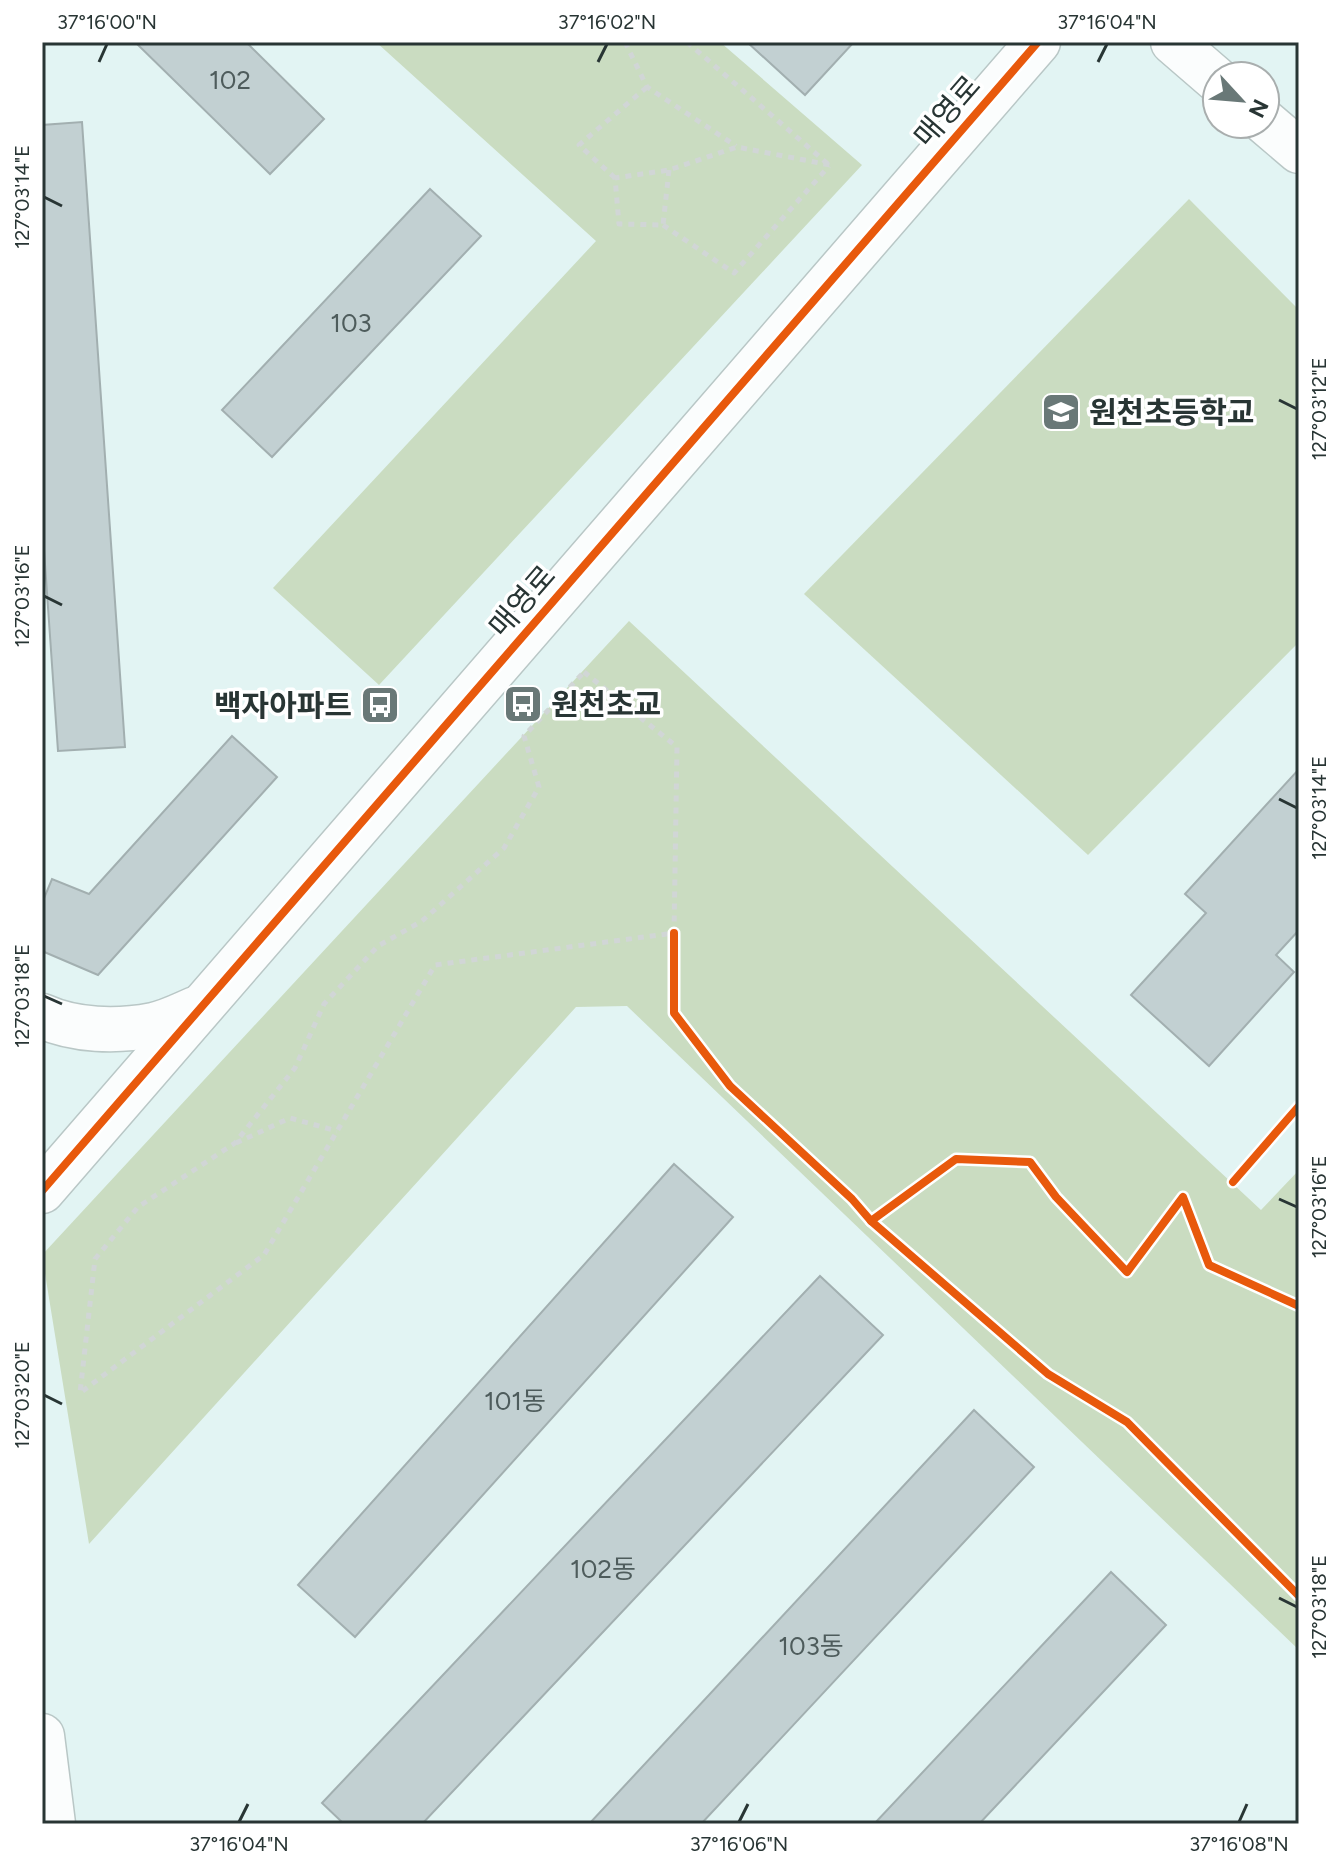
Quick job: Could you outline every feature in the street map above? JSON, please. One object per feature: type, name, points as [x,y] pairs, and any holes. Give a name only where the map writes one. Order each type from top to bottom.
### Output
[{"type":"street","name":"매영로","points":[[42,1191],[1038,42]]},
{"type":"street","points":[[1173,42],[1201,66]]},
{"type":"street","points":[[1281,136],[1299,151]]},
{"type":"street","points":[[42,1016],[82,1028],[125,1029],[155,1025],[202,1007]]},
{"type":"street","points":[[42,1736],[53,1824]]},
{"type":"path","points":[[625,42],[647,87],[737,147],[830,165]]},
{"type":"path","points":[[687,42],[830,165]]},
{"type":"path","points":[[647,87],[579,145],[615,178],[619,224],[663,225],[734,273],[830,165]]},
{"type":"path","points":[[615,178],[669,170],[737,147]]},
{"type":"path","points":[[663,225],[669,170]]},
{"type":"path","points":[[235,1143],[295,1068],[324,1004],[378,946],[422,921],[504,848],[539,787],[524,736],[584,672],[677,747],[674,1013],[730,1086],[852,1199],[871,1221],[1048,1374],[1127,1422],[1299,1596]]},
{"type":"path","points":[[337,1131],[290,1118],[235,1143],[138,1207],[95,1259],[80,1393],[264,1255],[435,965],[674,933]]},
{"type":"path","points":[[1233,1182],[1299,1106]]},
{"type":"path","points":[[871,1221],[956,1159],[1030,1162],[1056,1197],[1127,1272],[1183,1197],[1209,1265],[1299,1306]]},
{"type":"green space","points":[[376,42],[720,42],[862,165],[379,685],[273,588],[596,241]]},
{"type":"green space","points":[[1189,199],[1299,310],[1299,642],[1088,855],[804,594]]},
{"type":"green space","points":[[629,621],[1261,1210],[1299,1170],[1299,1650],[627,1006],[576,1007],[89,1544],[42,1255]]},
{"type":"building","points":[[135,42],[246,42],[324,119],[270,174]]},
{"type":"building","points":[[747,42],[854,42],[805,95]]},
{"type":"building","points":[[82,122],[125,747],[58,751],[42,521],[42,125]]},
{"type":"building","points":[[430,189],[481,236],[272,457],[222,410]]},
{"type":"building","points":[[232,736],[277,777],[98,975],[42,951],[42,903],[52,879],[89,894]]},
{"type":"building","points":[[1299,769],[1299,930],[1276,955],[1294,972],[1209,1066],[1131,995],[1206,913],[1185,894]]},
{"type":"building","points":[[674,1164],[733,1217],[355,1637],[298,1585]]},
{"type":"building","points":[[820,1276],[883,1335],[422,1824],[344,1824],[322,1803]]},
{"type":"building","points":[[974,1410],[1034,1467],[701,1824],[589,1824]]},
{"type":"building","points":[[1111,1572],[1166,1625],[979,1824],[874,1824]]},
{"type":"cycle path","points":[[42,1191],[1038,42]]},
{"type":"cycle path","points":[[674,933],[674,1013],[730,1086],[852,1199],[871,1221],[956,1159],[1030,1162],[1056,1197],[1127,1272],[1183,1197],[1209,1265],[1299,1306]]},
{"type":"cycle path","points":[[1233,1182],[1299,1106]]},
{"type":"cycle path","points":[[871,1221],[1048,1374],[1127,1422],[1299,1596]]},
{"type":"place","name":"원천초등학교","points":[[1061,412]]},
{"type":"place","name":"원천초교","points":[[523,704]]},
{"type":"place","name":"백자아파트","points":[[380,705]]}]
